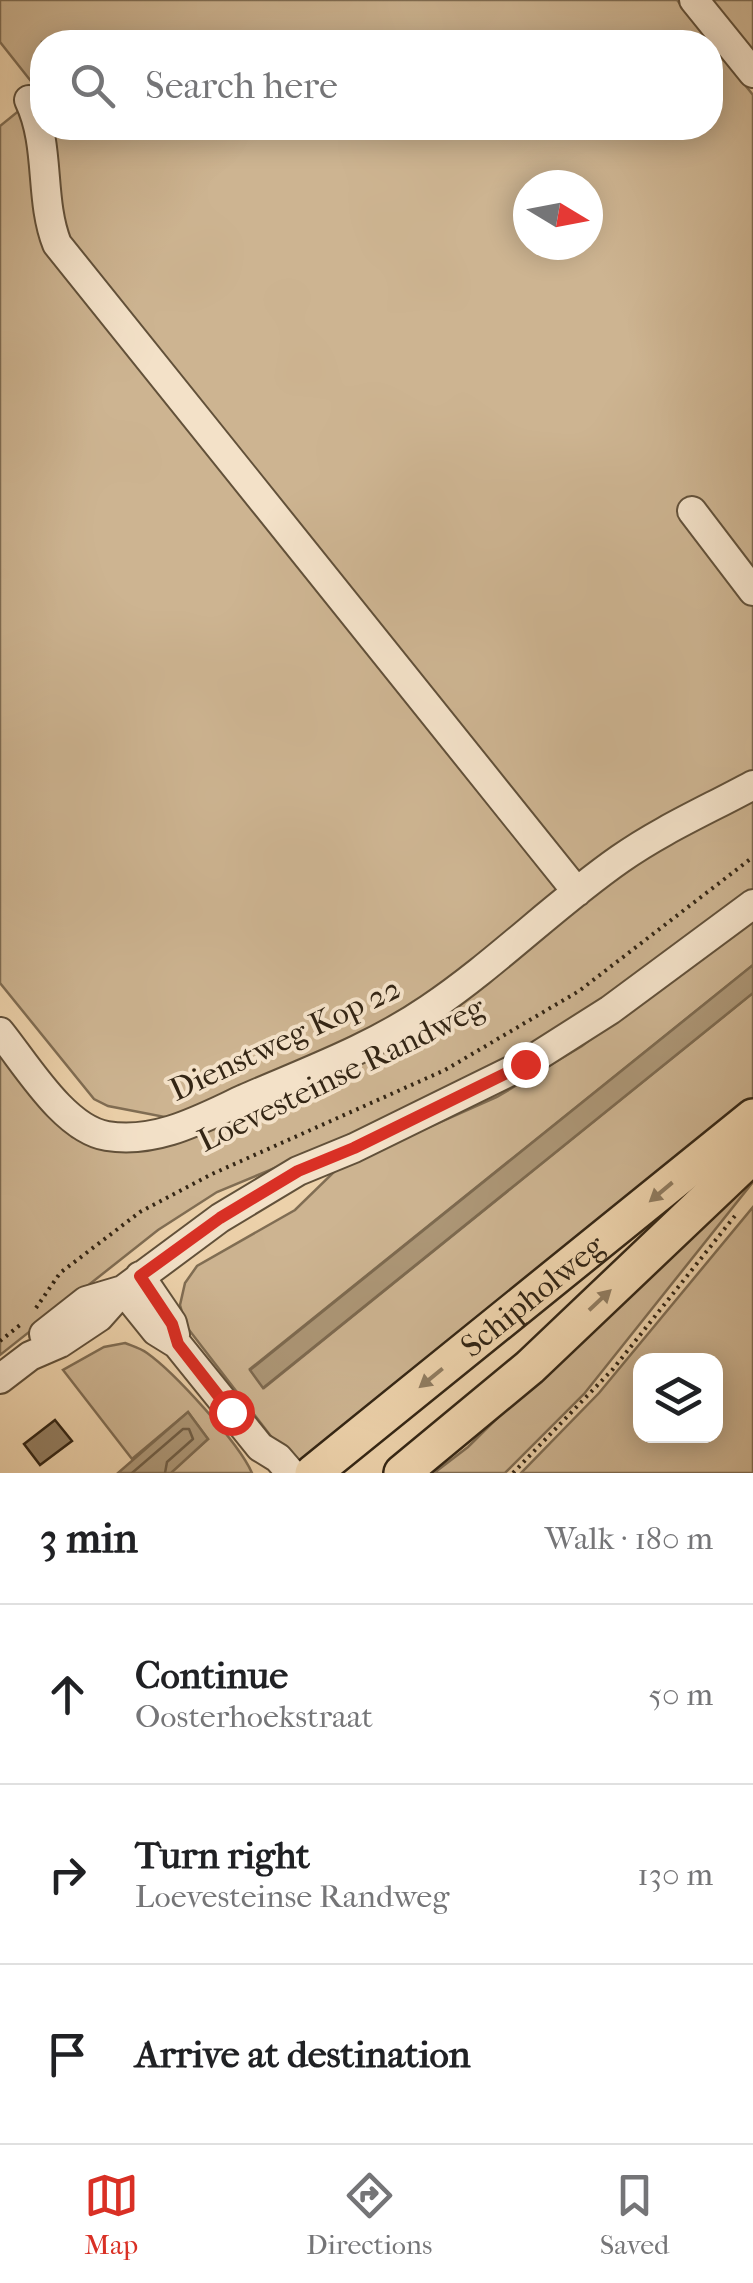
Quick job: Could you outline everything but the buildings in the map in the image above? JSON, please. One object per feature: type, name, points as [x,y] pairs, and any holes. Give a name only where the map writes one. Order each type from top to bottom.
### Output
[{"type":"main road","name":"Schipholweg","points":[[313,1473],[753,1117]]},
{"type":"main road","name":"Schipholweg","points":[[402,1473],[530,1367],[753,1155]]},
{"type":"street","points":[[694,0],[718,30]]},
{"type":"street","points":[[723,36],[753,73]]},
{"type":"street","points":[[42,140],[50,227],[57,244],[577,892]]},
{"type":"street","points":[[692,511],[753,590]]},
{"type":"street","name":"Dienstweg Kop 22","points":[[0,1032],[74,1121],[106,1136],[175,1131],[386,1036],[431,1008],[621,858],[753,785]]},
{"type":"street","points":[[0,1378],[99,1317],[131,1283],[193,1235],[286,1177],[525,1064],[610,1010],[753,904]]},
{"type":"street","points":[[131,1283],[172,1324],[178,1344],[263,1460],[278,1458],[291,1473]]},
{"type":"path","name":"Loevesteinse Randweg","points":[[0,1341],[30,1317],[60,1273],[140,1212],[445,1070],[562,1000],[753,856]]},
{"type":"path","points":[[512,1473],[613,1369],[742,1207]]},
{"type":"shaded area","points":[[0,0],[677,0],[701,30],[30,30],[30,80],[0,42]]},
{"type":"shaded area","points":[[704,0],[753,0],[753,60]]},
{"type":"shaded area","points":[[723,58],[753,95],[753,773],[577,875],[65,242],[51,140],[723,140]]},
{"type":"shaded area","points":[[21,109],[28,119],[41,224],[562,889],[419,1005],[383,1027],[175,1119],[108,1106],[94,1099],[0,983],[0,126]]},
{"type":"shaded area","points":[[753,798],[753,890],[565,1029],[395,1118],[217,1192],[158,1230],[0,1355],[0,1048],[72,1137],[103,1145],[349,1069],[646,855]]},
{"type":"shaded area","points":[[753,913],[753,965],[250,1369],[264,1388],[753,993],[753,1105],[298,1464],[290,1461],[186,1326],[180,1305],[185,1283],[197,1266],[295,1210],[339,1167],[497,1097],[582,1046]]},
{"type":"shaded area","points":[[753,1164],[753,1182],[584,1394],[505,1473],[434,1473],[468,1447],[545,1371],[628,1298]]},
{"type":"shaded area","points":[[753,1207],[753,1473],[521,1473],[599,1393]]},
{"type":"shaded area","points":[[125,1343],[159,1362],[189,1391],[234,1444],[252,1473],[170,1473],[208,1439],[188,1412],[132,1459],[63,1370],[104,1347]]},
{"type":"water","points":[[753,965],[753,993],[263,1388],[250,1370]]},
{"type":"water","points":[[188,1412],[208,1439],[171,1473],[118,1473]]},
{"type":"route","points":[[231,1412],[178,1344],[172,1324],[140,1276],[180,1244],[298,1171],[354,1148],[525,1064]]}]
